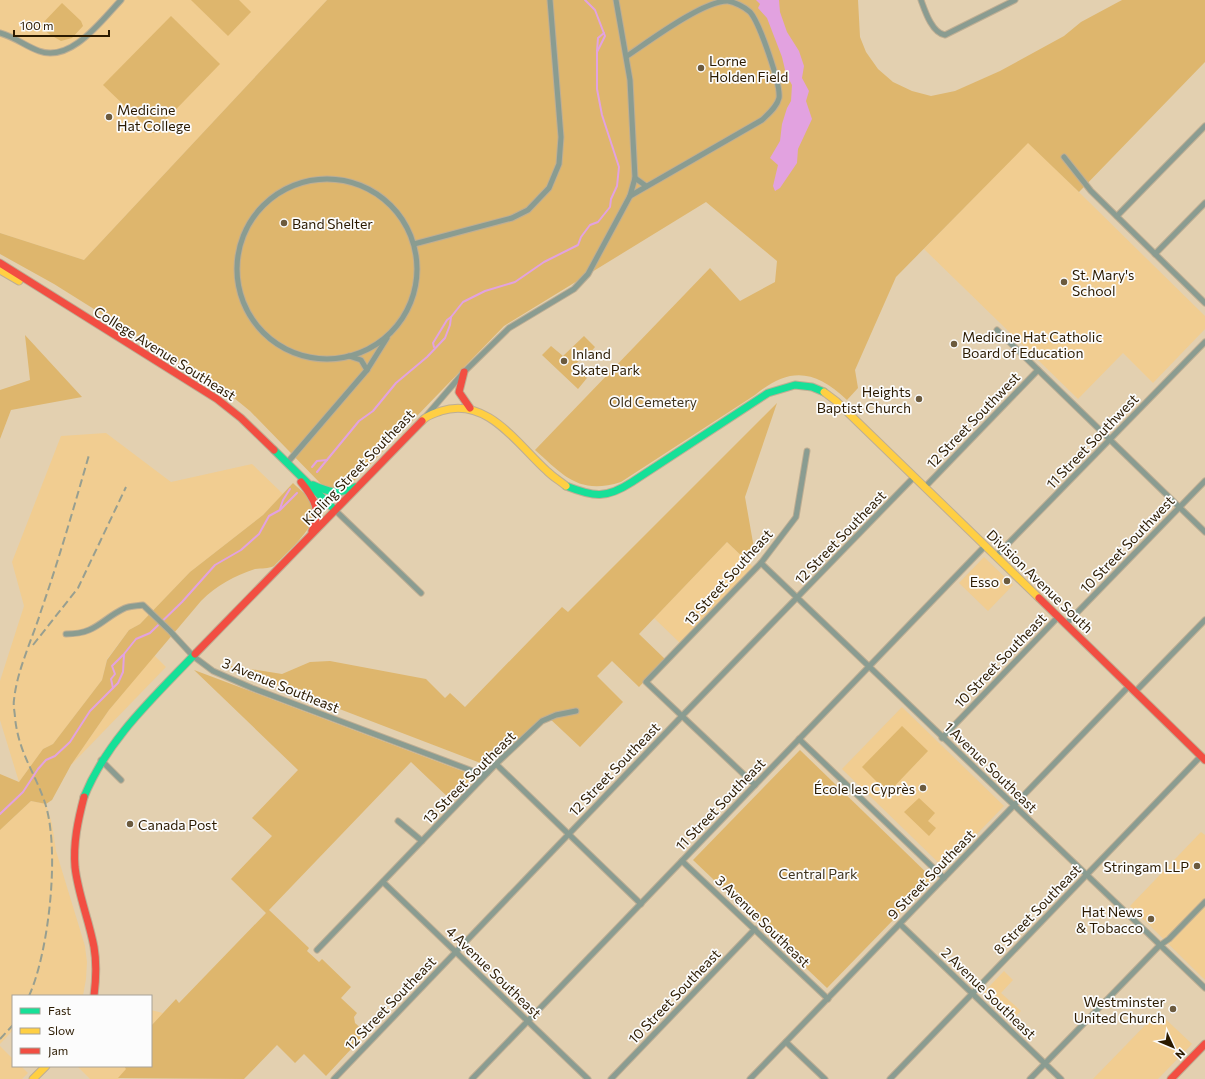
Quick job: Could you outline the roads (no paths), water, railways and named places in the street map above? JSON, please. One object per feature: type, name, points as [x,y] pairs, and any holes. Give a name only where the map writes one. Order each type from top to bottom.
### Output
[{"type":"street","points":[[0,34],[12,36],[40,51],[62,51],[71,48],[79,42],[121,0]]},
{"type":"street","points":[[414,244],[512,218],[528,210],[549,188],[559,164],[561,137],[550,0]]},
{"type":"street","points":[[616,0],[630,80],[636,178],[646,186]]},
{"type":"street","points":[[920,0],[932,25],[945,36],[1015,0]]},
{"type":"street","points":[[627,56],[692,13],[714,2],[727,1],[749,11],[757,22],[777,82],[779,98],[772,110],[762,120],[630,196]]},
{"type":"street","points":[[1117,216],[1205,126]]},
{"type":"street","points":[[1064,157],[1091,191],[1205,303]]},
{"type":"street","name":"Kipling Street Southeast","points":[[94,995],[98,971],[96,953],[76,873],[75,852],[78,816],[83,798],[91,778],[101,760],[121,732],[420,423],[464,372],[509,328],[574,289],[581,283],[588,274],[630,196],[636,178]]},
{"type":"street","points":[[304,542],[317,520],[318,507],[289,465],[367,370],[389,335],[404,316],[414,293],[417,269],[414,244],[403,220],[386,200],[364,186],[338,179],[312,180],[287,188],[266,203],[249,223],[239,248],[237,274],[242,300],[254,323],[273,342],[296,354],[322,359],[348,356],[370,349],[389,335]]},
{"type":"street","points":[[1155,254],[1205,203]]},
{"type":"street","name":"College Avenue Southeast","points":[[0,263],[217,399],[241,418],[335,510]]},
{"type":"street","name":"College Avenue Southeast","points":[[0,270],[24,284],[45,292]]},
{"type":"street","points":[[997,330],[1205,532]]},
{"type":"street","name":"11 Street Southwest","points":[[996,556],[1205,342]]},
{"type":"street","points":[[348,356],[361,360],[367,370]]},
{"type":"street","name":"12 Street Southwest","points":[[925,487],[1038,370]]},
{"type":"street","points":[[464,372],[458,388],[459,394],[470,408]]},
{"type":"street","name":"Division Avenue South","points":[[470,408],[479,411],[493,420],[552,475],[573,490],[581,493],[606,495],[634,480],[778,388],[796,384],[806,384],[822,390],[829,394],[857,421],[1203,758]]},
{"type":"street","points":[[420,423],[426,416],[446,408],[458,406],[470,408]]},
{"type":"street","name":"13 Street Southeast","points":[[682,716],[646,682],[761,563],[796,517],[807,451]]},
{"type":"street","name":"12 Street Southeast","points":[[334,1079],[682,716],[798,599],[914,477]]},
{"type":"street","points":[[305,480],[326,491],[336,493],[347,491],[362,482]]},
{"type":"street","name":"10 Street Southwest","points":[[1066,624],[1205,481]]},
{"type":"street","points":[[335,510],[421,593]]},
{"type":"street","name":"11 Street Southeast","points":[[472,1079],[985,546]]},
{"type":"street","name":"1 Avenue Southeast","points":[[761,563],[1159,946],[1205,988]]},
{"type":"street","name":"3 Avenue Southeast","points":[[66,634],[79,634],[93,630],[126,608],[143,605],[170,630],[193,656],[213,671],[252,688],[478,773],[487,773]]},
{"type":"street","name":"10 Street Southeast","points":[[942,738],[1058,617]]},
{"type":"street","name":"9 Street Southeast","points":[[750,1079],[1014,806],[1132,689],[1205,620]]},
{"type":"street","name":"13 Street Southeast","points":[[317,950],[487,773],[542,720],[556,715],[576,711]]},
{"type":"street","points":[[682,716],[755,785]]},
{"type":"street","points":[[799,739],[944,878]]},
{"type":"street","name":"8 Street Southeast","points":[[890,1079],[1086,875],[1203,758]]},
{"type":"street","points":[[101,760],[121,780]]},
{"type":"street","points":[[496,764],[641,904]]},
{"type":"street","name":"13 Street Southeast","points":[[398,821],[422,841]]},
{"type":"street","name":"3 Avenue Southeast","points":[[682,861],[828,999]]},
{"type":"street","name":"4 Avenue Southeast","points":[[383,882],[588,1079]]},
{"type":"street","points":[[1030,1079],[1159,946],[1169,939],[1205,902]]},
{"type":"street","name":"2 Avenue Southeast","points":[[900,924],[1061,1079]]},
{"type":"street","name":"10 Street Southeast","points":[[611,1079],[755,929]]},
{"type":"street","points":[[786,1042],[825,1079]]},
{"type":"street","points":[[1171,1079],[1205,1044]]},
{"type":"street","points":[[33,1079],[45,1067]]},
{"type":"waterway","points":[[317,472],[359,421],[373,411],[396,383],[427,357],[445,338],[450,325],[451,317],[463,302],[485,291],[515,282],[544,262],[578,245],[581,237],[590,225],[598,222],[610,207],[611,199],[617,186],[619,167],[602,115],[597,89],[597,52],[605,36],[595,10],[585,0]]},
{"type":"waterway","points":[[597,51],[598,38],[604,33]]},
{"type":"waterway","points":[[434,347],[433,343],[447,320],[451,317]]},
{"type":"waterway","points":[[312,467],[317,461],[327,460]]},
{"type":"waterway","points":[[280,509],[283,500],[290,489]]},
{"type":"waterway","points":[[0,814],[23,792],[38,769],[46,760],[55,756],[70,742],[90,711],[118,683],[123,672],[124,654],[136,639],[150,633],[182,602],[215,565],[241,550],[259,534],[269,516],[280,510],[297,493]]},
{"type":"waterway","points":[[113,688],[111,679],[115,674],[112,666],[123,655]]},
{"type":"railway","points":[[29,995],[36,977],[47,927],[52,871],[52,844],[49,820],[44,800],[23,751],[17,730],[14,700],[21,666],[54,572],[89,455]]},
{"type":"railway","points":[[33,645],[78,588],[126,487]]},
{"type":"railway","points":[[0,1039],[12,1026]]},
{"type":"place","name":"Lorne Holden Field","points":[[701,68]]},
{"type":"place","name":"Medicine Hat College","points":[[109,117]]},
{"type":"place","name":"Band Shelter","points":[[284,223]]},
{"type":"place","name":"St. Mary's School","points":[[1064,282]]},
{"type":"place","name":"Medicine Hat Catholic Board of Education","points":[[954,344]]},
{"type":"place","name":"Inland Skate Park","points":[[564,361]]},
{"type":"place","name":"Heights Baptist Church","points":[[919,399]]},
{"type":"place","name":"Esso","points":[[1007,581]]},
{"type":"place","name":"École les Cyprès","points":[[923,788]]},
{"type":"place","name":"Canada Post","points":[[130,824]]},
{"type":"place","name":"Stringam LLP","points":[[1197,866]]},
{"type":"place","name":"Hat News & Tobacco","points":[[1151,919]]},
{"type":"place","name":"Westminster United Church","points":[[1173,1009]]},
{"type":"park label","name":"Old Cemetery","points":[[653,401]]},
{"type":"park label","name":"Central Park","points":[[818,873]]}]
